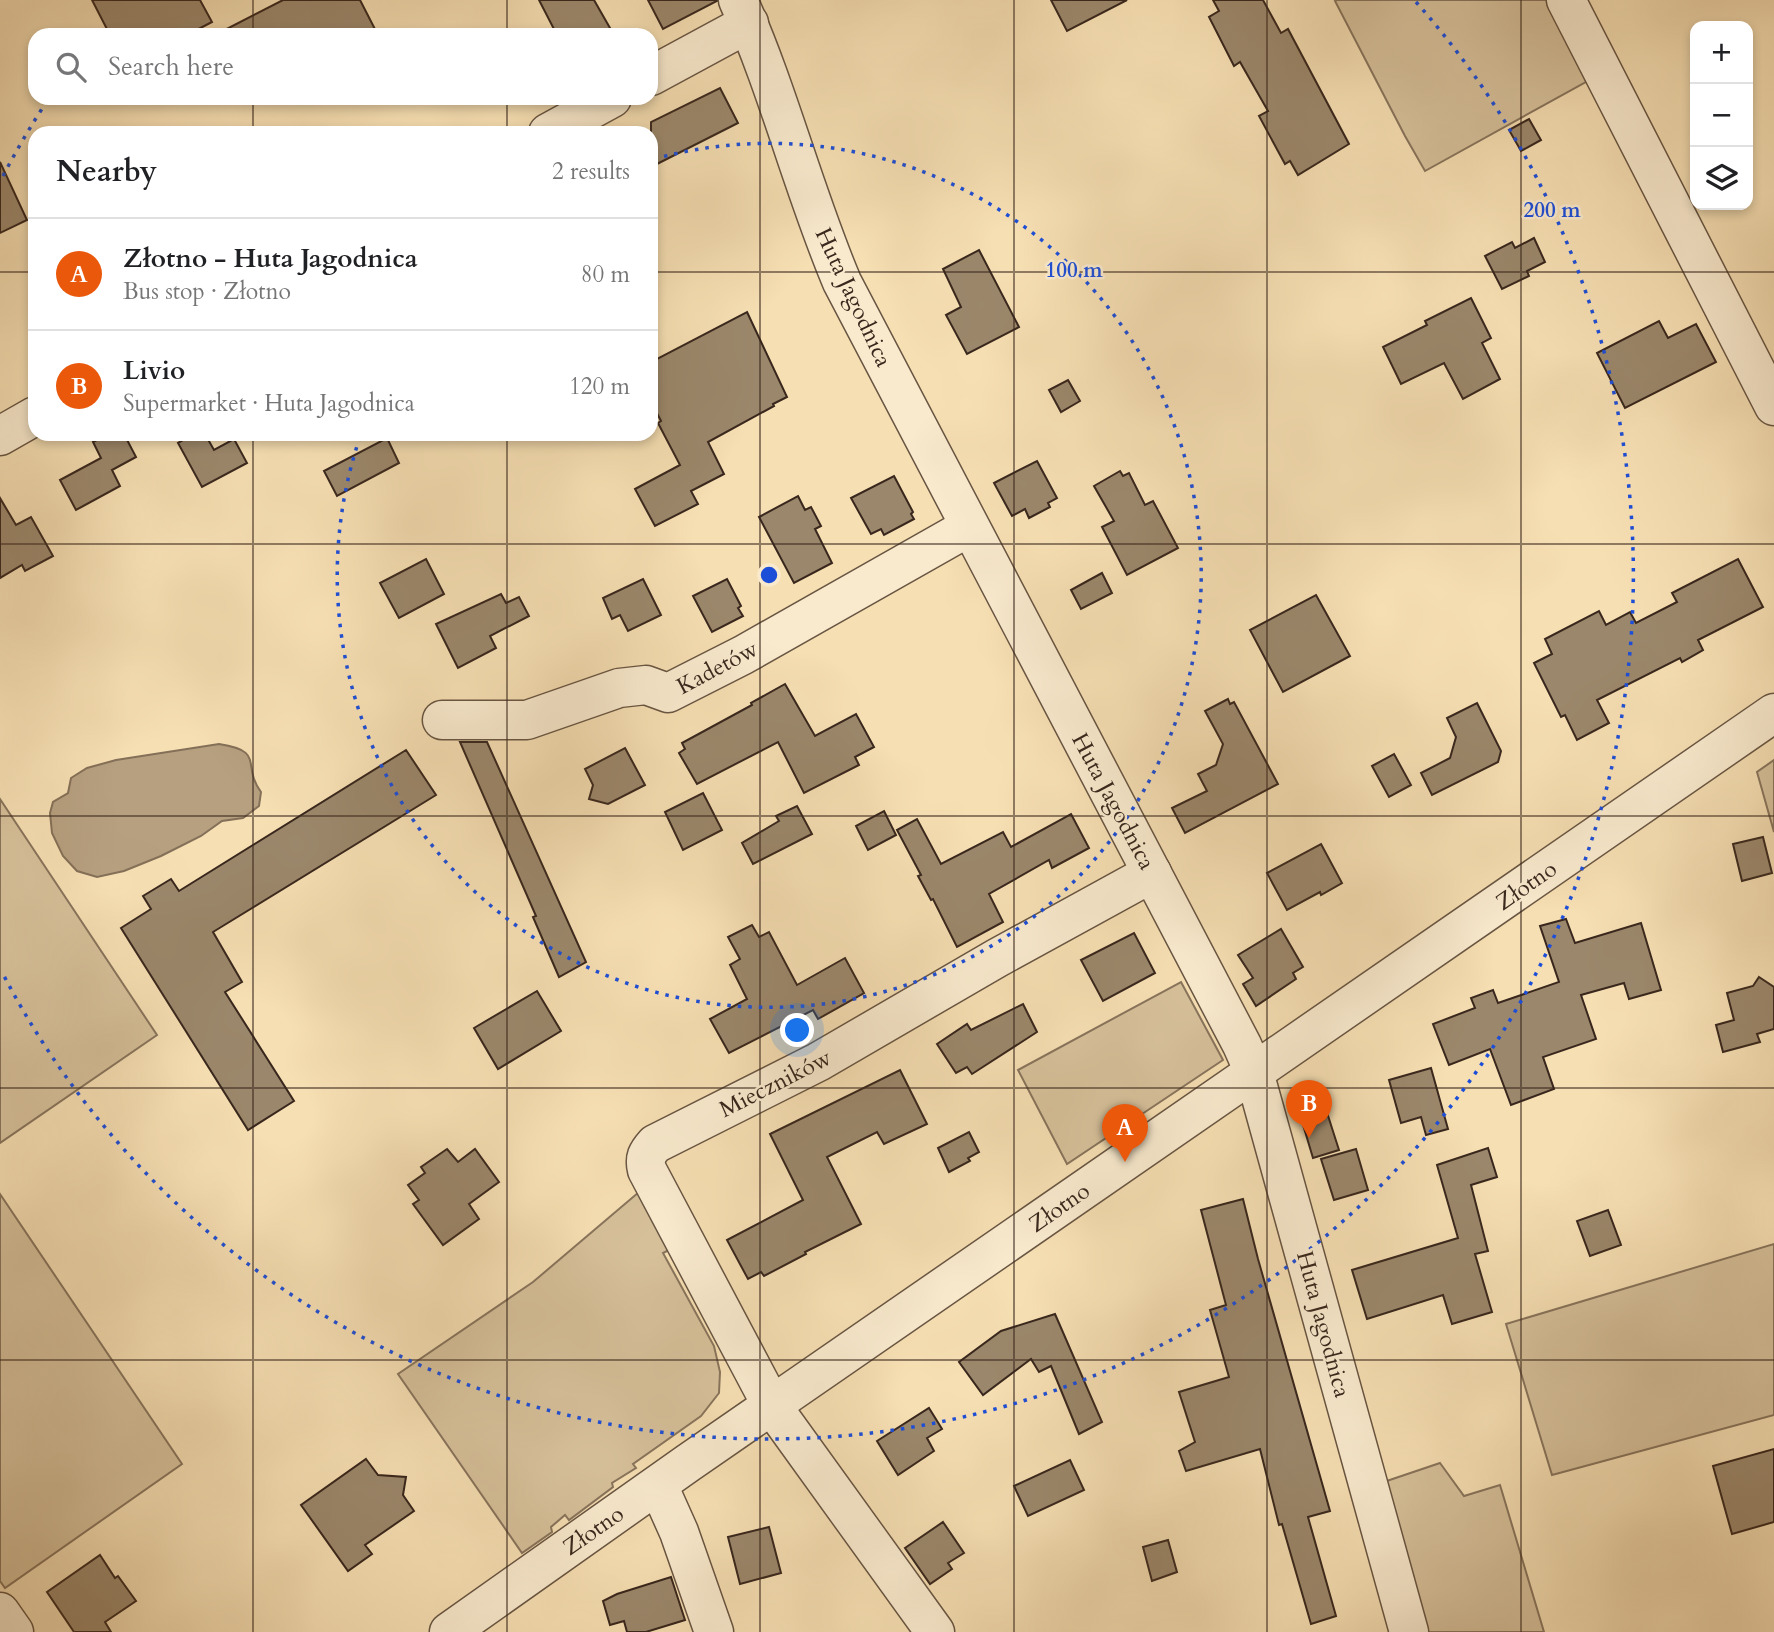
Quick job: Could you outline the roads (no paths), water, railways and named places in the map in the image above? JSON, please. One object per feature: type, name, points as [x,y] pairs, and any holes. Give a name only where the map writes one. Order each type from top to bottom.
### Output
[{"type":"street","points":[[1566,0],[1774,406]]},
{"type":"street","points":[[658,71],[743,12]]},
{"type":"street","name":"Huta Jagodnica","points":[[743,12],[842,282],[1254,1072],[1409,1632]]},
{"type":"street","points":[[561,126],[599,105]]},
{"type":"street","points":[[0,436],[28,420]]},
{"type":"street","name":"Kadetów","points":[[442,720],[527,720],[619,688],[632,686],[646,685],[668,693],[743,655],[969,527]]},
{"type":"street","name":"Złotno","points":[[449,1632],[1774,713]]},
{"type":"street","name":"Mieczników","points":[[772,1406],[647,1170],[645,1161],[648,1152],[655,1144],[818,1062],[997,958],[1152,873]]},
{"type":"street","points":[[772,1406],[935,1632]]},
{"type":"street","points":[[658,1485],[679,1532],[714,1632]]},
{"type":"street","points":[[0,1612],[14,1632]]},
{"type":"place","name":"Livio","points":[[1309,1138]]},
{"type":"place","name":"Złotno - Huta Jagodnica","points":[[1125,1162]]}]
